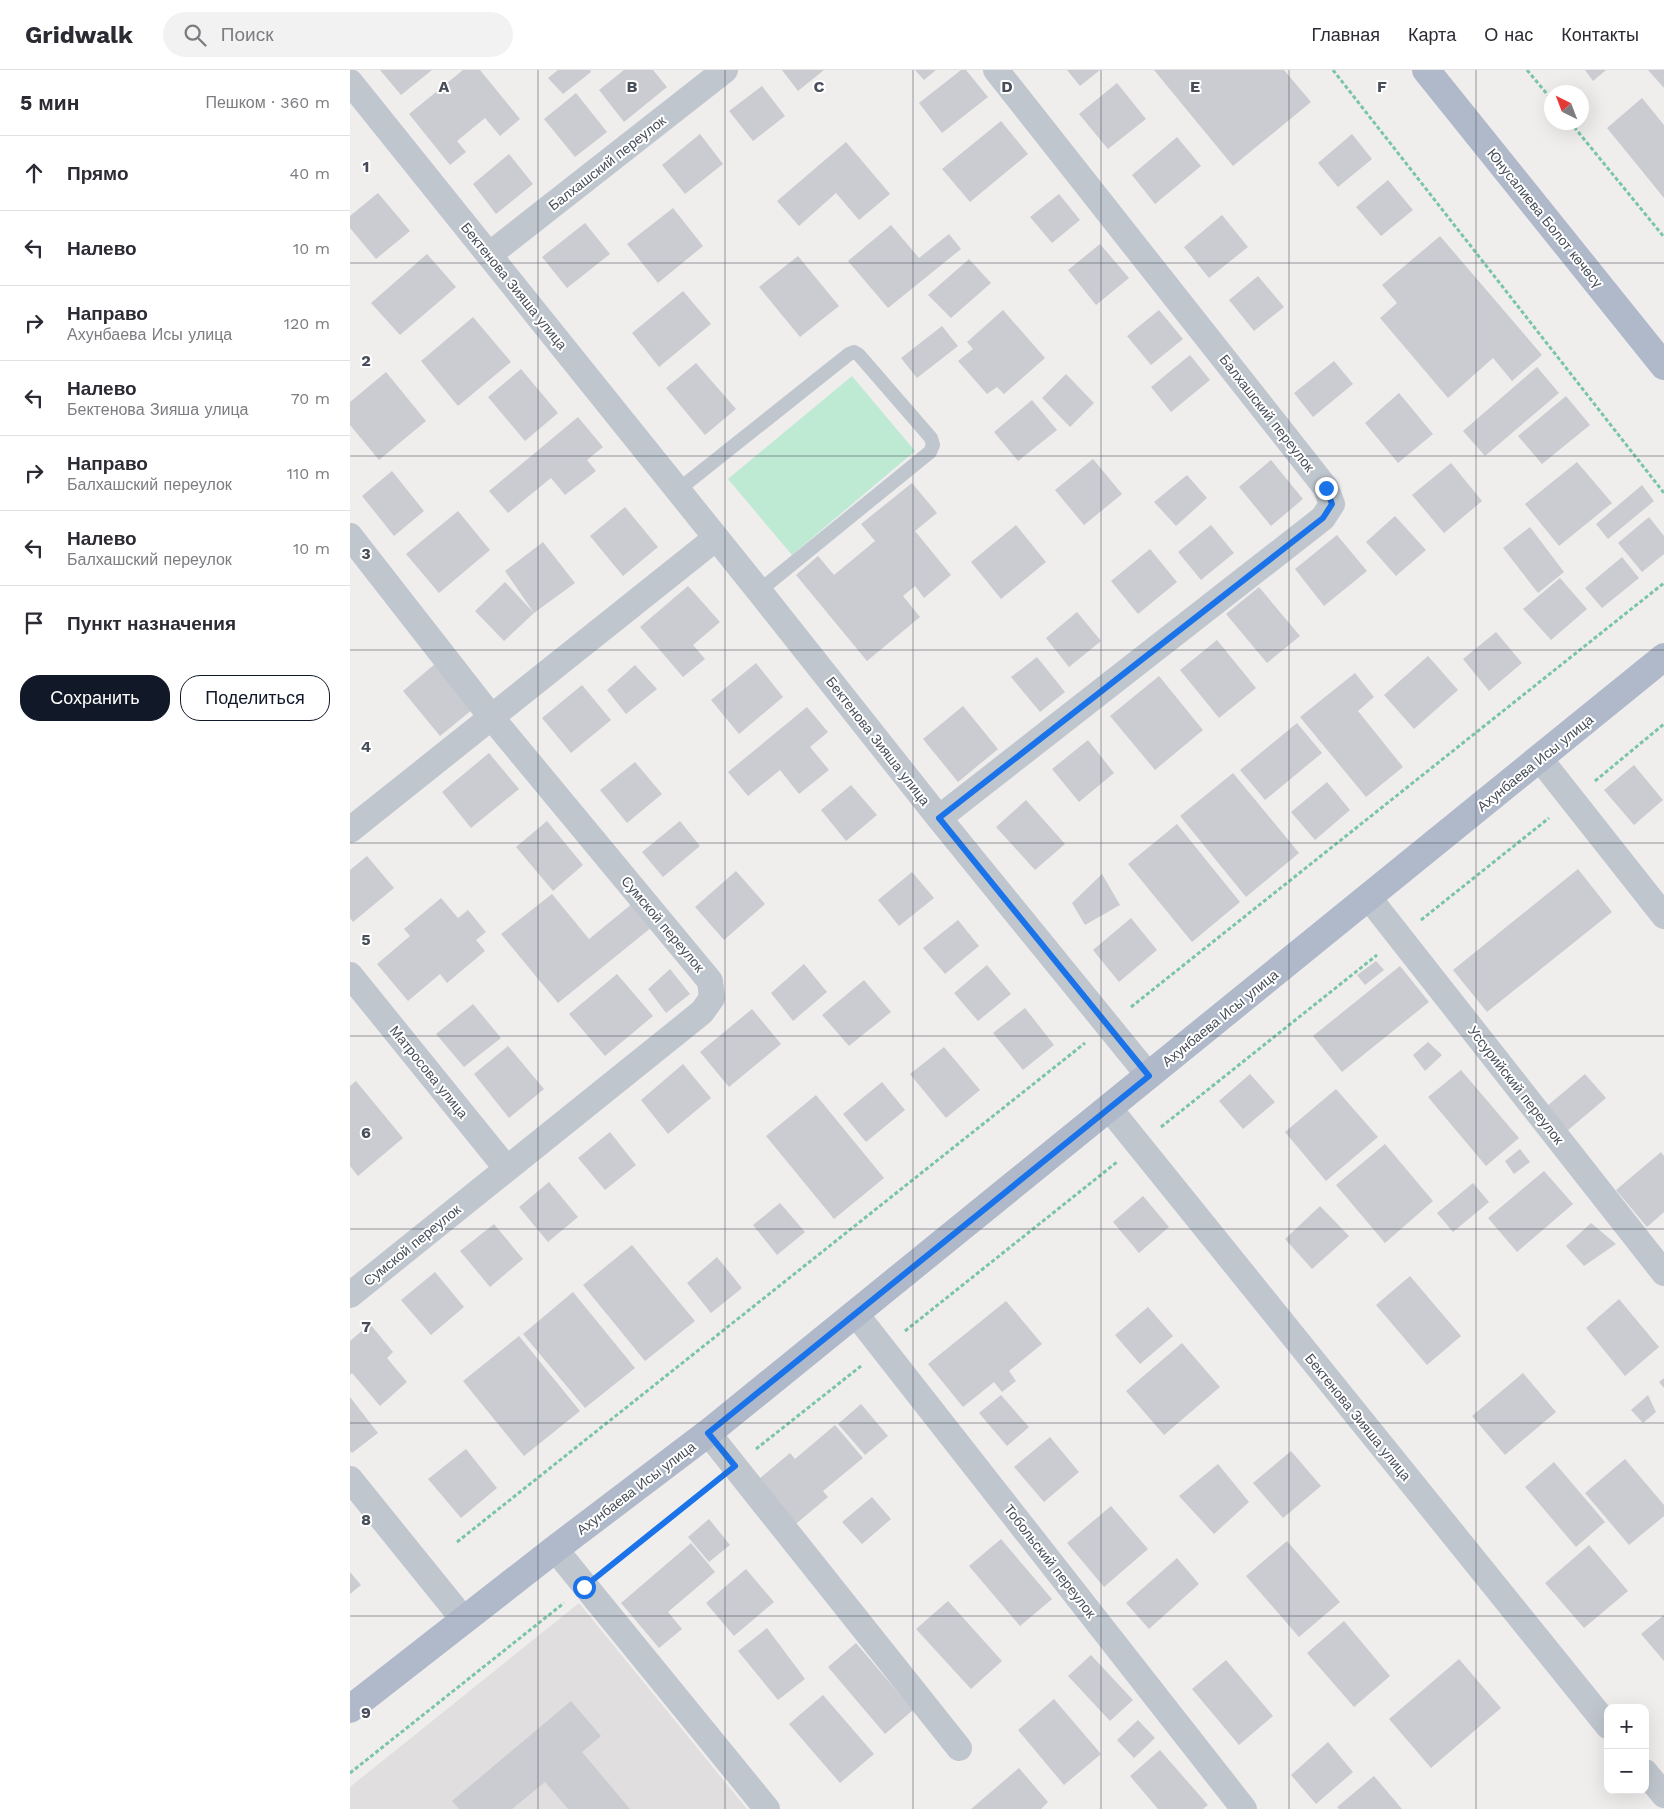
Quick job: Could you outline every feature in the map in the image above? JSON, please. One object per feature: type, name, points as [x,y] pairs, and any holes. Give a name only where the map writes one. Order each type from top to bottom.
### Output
[{"type":"main road","name":"Юнусалиева Болот көчөсү","points":[[1426,70],[1664,366]]},
{"type":"main road","name":"Ахунбаева Исы улица","points":[[350,1710],[555,1549],[708,1433],[1664,658]]},
{"type":"street","name":"Балхашский переулок","points":[[489,255],[725,70]]},
{"type":"street","name":"Балхашский переулок","points":[[939,818],[1323,518],[1332,504],[1326,488],[996,70]]},
{"type":"street","name":"Бектенова Зияша улица","points":[[350,82],[939,818],[1149,1076]]},
{"type":"street","name":"Сумской переулок","points":[[350,536],[492,718],[710,981],[712,998],[702,1012],[350,1294]]},
{"type":"street","points":[[350,830],[716,538]]},
{"type":"street","points":[[1540,759],[1664,916]]},
{"type":"street","name":"Уссурийский переулок","points":[[1369,898],[1664,1273]]},
{"type":"street","name":"Матросова улица","points":[[350,975],[507,1169]]},
{"type":"street","name":"Бектенова Зияша улица","points":[[1108,1108],[1604,1721]]},
{"type":"street","name":"Тобольский переулок","points":[[856,1313],[1244,1809]]},
{"type":"street","points":[[708,1433],[959,1748]]},
{"type":"street","points":[[350,1479],[464,1620]]},
{"type":"street","points":[[555,1549],[584,1587],[767,1809]]},
{"type":"street","points":[[1649,1777],[1664,1796]]},
{"type":"lane","points":[[678,490],[849,354],[854,352],[859,355],[931,438],[933,445],[930,452],[759,592]]},
{"type":"path","points":[[1333,70],[1664,493]]},
{"type":"path","points":[[1527,70],[1544,90]]},
{"type":"path","points":[[1577,130],[1664,237]]},
{"type":"path","points":[[457,1542],[1664,583]]},
{"type":"path","points":[[350,1773],[1664,724]]},
{"type":"shaded area","points":[[579,1603],[747,1809],[350,1809],[350,1787]]},
{"type":"green space","points":[[852,376],[915,451],[792,555],[728,479]]},
{"type":"building","points":[[380,70],[432,70],[401,95]]},
{"type":"building","points":[[463,70],[480,70],[520,119],[500,136],[485,118],[457,141],[466,152],[450,165],[409,114]]},
{"type":"building","points":[[558,70],[590,70],[591,72],[563,94],[548,78]]},
{"type":"building","points":[[624,70],[653,70],[667,87],[624,122],[599,90]]},
{"type":"building","points":[[782,70],[824,70],[798,91]]},
{"type":"building","points":[[915,70],[936,70],[924,80]]},
{"type":"building","points":[[961,70],[966,70],[988,97],[942,133],[919,103]]},
{"type":"building","points":[[1067,70],[1100,70],[1080,86]]},
{"type":"building","points":[[1154,70],[1284,70],[1311,102],[1233,166]]},
{"type":"building","points":[[1585,70],[1606,70],[1593,81]]},
{"type":"building","points":[[1648,70],[1664,70],[1664,88]]},
{"type":"building","points":[[1117,83],[1146,119],[1108,149],[1079,114]]},
{"type":"building","points":[[762,86],[785,116],[753,141],[729,111]]},
{"type":"building","points":[[576,93],[607,132],[575,157],[544,119]]},
{"type":"building","points":[[1642,98],[1664,125],[1664,198],[1607,128]]},
{"type":"building","points":[[1001,121],[1028,154],[970,202],[942,169]]},
{"type":"building","points":[[700,134],[723,164],[685,194],[662,165]]},
{"type":"building","points":[[1352,134],[1372,159],[1338,187],[1318,163]]},
{"type":"building","points":[[1177,137],[1201,166],[1155,204],[1132,175]]},
{"type":"building","points":[[846,142],[890,194],[859,220],[836,193],[799,226],[777,201]]},
{"type":"building","points":[[509,154],[533,184],[496,214],[473,184]]},
{"type":"building","points":[[1388,180],[1413,210],[1381,236],[1356,207]]},
{"type":"building","points":[[378,193],[410,231],[376,259],[350,228],[350,216]]},
{"type":"building","points":[[1059,194],[1080,220],[1052,243],[1030,217]]},
{"type":"building","points":[[673,208],[703,246],[658,283],[627,244]]},
{"type":"building","points":[[1222,215],[1248,247],[1209,278],[1184,247]]},
{"type":"building","points":[[585,223],[610,254],[567,288],[542,257]]},
{"type":"building","points":[[891,225],[919,258],[949,234],[961,249],[888,308],[848,261]]},
{"type":"building","points":[[1440,236],[1542,355],[1512,381],[1493,358],[1448,398],[1380,318],[1397,303],[1382,285]]},
{"type":"building","points":[[1100,244],[1129,278],[1096,305],[1068,270]]},
{"type":"building","points":[[427,254],[456,287],[400,335],[371,303]]},
{"type":"building","points":[[798,256],[839,306],[800,337],[759,287]]},
{"type":"building","points":[[969,259],[991,283],[951,318],[928,295]]},
{"type":"building","points":[[1258,276],[1284,307],[1254,331],[1229,300]]},
{"type":"building","points":[[683,291],[711,324],[659,367],[632,333]]},
{"type":"building","points":[[1003,310],[1045,358],[1004,394],[997,387],[987,394],[958,361],[973,349],[967,342]]},
{"type":"building","points":[[1159,310],[1183,339],[1151,365],[1127,336]]},
{"type":"building","points":[[473,317],[511,362],[458,406],[421,361]]},
{"type":"building","points":[[942,326],[958,346],[917,378],[901,358]]},
{"type":"building","points":[[1190,355],[1210,380],[1171,412],[1151,387]]},
{"type":"building","points":[[1334,361],[1353,384],[1313,417],[1294,393]]},
{"type":"building","points":[[696,363],[736,409],[705,435],[666,388]]},
{"type":"building","points":[[1537,367],[1559,393],[1485,456],[1463,431]]},
{"type":"building","points":[[521,369],[558,413],[525,441],[488,397]]},
{"type":"building","points":[[386,372],[426,421],[379,460],[350,425],[350,402]]},
{"type":"building","points":[[1066,374],[1094,403],[1070,427],[1042,398]]},
{"type":"building","points":[[1399,393],[1433,434],[1398,463],[1365,423]]},
{"type":"building","points":[[1566,396],[1590,425],[1542,464],[1518,436]]},
{"type":"building","points":[[1032,400],[1057,430],[1018,461],[994,432]]},
{"type":"building","points":[[578,417],[603,447],[587,460],[596,471],[565,495],[551,478],[508,513],[489,491]]},
{"type":"building","points":[[1093,459],[1122,494],[1084,525],[1055,490]]},
{"type":"building","points":[[1271,460],[1303,499],[1271,526],[1239,487]]},
{"type":"building","points":[[1577,462],[1612,503],[1559,546],[1525,504]]},
{"type":"building","points":[[1451,463],[1482,501],[1444,533],[1412,495]]},
{"type":"building","points":[[392,471],[424,511],[394,536],[362,496]]},
{"type":"building","points":[[1187,475],[1207,498],[1176,526],[1154,502]]},
{"type":"building","points":[[912,483],[937,513],[915,531],[951,575],[924,598],[915,586],[903,596],[920,617],[867,661],[796,575],[818,556],[834,575],[875,541],[861,524]]},
{"type":"building","points":[[1642,485],[1654,501],[1608,539],[1596,524]]},
{"type":"building","points":[[625,507],[658,547],[623,576],[590,536]]},
{"type":"building","points":[[458,511],[490,550],[439,593],[406,554]]},
{"type":"building","points":[[1395,516],[1426,550],[1396,576],[1366,542]]},
{"type":"building","points":[[1649,517],[1664,536],[1664,554],[1642,572],[1618,543]]},
{"type":"building","points":[[1016,525],[1046,562],[1001,599],[971,562]]},
{"type":"building","points":[[1211,525],[1234,553],[1201,580],[1178,552]]},
{"type":"building","points":[[1530,527],[1564,572],[1538,593],[1503,548]]},
{"type":"building","points":[[1337,535],[1367,571],[1324,606],[1295,569]]},
{"type":"building","points":[[543,542],[575,583],[534,613],[505,571]]},
{"type":"building","points":[[1150,549],[1177,582],[1138,614],[1111,581]]},
{"type":"building","points":[[1622,557],[1639,578],[1602,608],[1585,588]]},
{"type":"building","points":[[1560,578],[1587,609],[1551,640],[1523,609]]},
{"type":"building","points":[[505,582],[534,613],[504,641],[475,611]]},
{"type":"building","points":[[688,586],[720,622],[693,645],[705,659],[683,677],[640,627]]},
{"type":"building","points":[[1259,587],[1300,636],[1267,663],[1226,614]]},
{"type":"building","points":[[1077,612],[1101,641],[1069,667],[1046,638]]},
{"type":"building","points":[[1496,632],[1522,663],[1489,691],[1463,659]]},
{"type":"building","points":[[1217,640],[1256,688],[1219,718],[1180,670]]},
{"type":"building","points":[[1428,656],[1458,690],[1414,729],[1384,695]]},
{"type":"building","points":[[1037,657],[1065,692],[1040,712],[1011,677]]},
{"type":"building","points":[[436,663],[473,709],[440,736],[403,691]]},
{"type":"building","points":[[756,663],[783,697],[739,734],[711,700]]},
{"type":"building","points":[[635,665],[657,689],[626,714],[607,690]]},
{"type":"building","points":[[1355,673],[1374,697],[1358,711],[1403,767],[1366,797],[1300,717]]},
{"type":"building","points":[[1159,676],[1203,730],[1155,770],[1110,716]]},
{"type":"building","points":[[582,685],[611,720],[571,753],[542,718]]},
{"type":"building","points":[[963,706],[998,749],[958,782],[923,739]]},
{"type":"building","points":[[807,707],[828,732],[810,747],[829,770],[799,794],[780,770],[748,796],[728,772]]},
{"type":"building","points":[[1297,723],[1322,753],[1265,800],[1240,770]]},
{"type":"building","points":[[1088,740],[1114,773],[1079,802],[1052,769]]},
{"type":"building","points":[[489,753],[519,789],[471,828],[442,792]]},
{"type":"building","points":[[635,762],[662,794],[627,823],[600,790]]},
{"type":"building","points":[[1634,765],[1663,800],[1634,825],[1604,790]]},
{"type":"building","points":[[1233,773],[1299,853],[1246,897],[1180,816]]},
{"type":"building","points":[[1327,782],[1350,810],[1315,840],[1291,812]]},
{"type":"building","points":[[851,785],[877,815],[846,841],[821,810]]},
{"type":"building","points":[[1026,800],[1065,844],[1035,870],[996,827]]},
{"type":"building","points":[[547,821],[583,865],[553,891],[516,847]]},
{"type":"building","points":[[680,821],[700,846],[663,877],[642,852]]},
{"type":"building","points":[[1177,824],[1240,902],[1192,942],[1128,864]]},
{"type":"building","points":[[367,856],[394,888],[353,922],[350,918],[350,870]]},
{"type":"building","points":[[1578,869],[1612,912],[1487,1012],[1453,970]]},
{"type":"building","points":[[736,871],[765,904],[724,940],[695,907]]},
{"type":"building","points":[[912,872],[934,898],[899,926],[878,900]]},
{"type":"building","points":[[1102,874],[1120,905],[1085,925],[1072,903]]},
{"type":"building","points":[[552,894],[589,939],[633,903],[652,927],[558,1003],[501,934]]},
{"type":"building","points":[[441,898],[458,918],[468,910],[486,932],[476,940],[485,951],[447,983],[440,974],[408,1001],[377,964],[410,936],[404,929]]},
{"type":"building","points":[[1131,918],[1157,950],[1119,982],[1093,950]]},
{"type":"building","points":[[958,920],[979,946],[945,974],[923,948]]},
{"type":"building","points":[[1376,961],[1384,970],[1365,985],[1357,975]]},
{"type":"building","points":[[804,964],[827,992],[793,1021],[771,993]]},
{"type":"building","points":[[987,965],[1011,994],[978,1021],[954,993]]},
{"type":"building","points":[[1400,966],[1429,1002],[1342,1072],[1313,1036]]},
{"type":"building","points":[[670,969],[690,994],[666,1013],[648,989]]},
{"type":"building","points":[[617,974],[653,1016],[605,1056],[569,1014]]},
{"type":"building","points":[[864,980],[891,1012],[849,1046],[822,1015]]},
{"type":"building","points":[[473,1004],[501,1038],[464,1067],[436,1034]]},
{"type":"building","points":[[1025,1008],[1054,1045],[1023,1070],[993,1033]]},
{"type":"building","points":[[752,1009],[781,1044],[729,1087],[700,1052]]},
{"type":"building","points":[[1428,1042],[1442,1055],[1425,1071],[1413,1055]]},
{"type":"building","points":[[508,1046],[544,1089],[509,1118],[474,1074]]},
{"type":"building","points":[[944,1047],[980,1090],[946,1118],[910,1074]]},
{"type":"building","points":[[683,1064],[711,1098],[668,1134],[641,1100]]},
{"type":"building","points":[[1461,1070],[1519,1138],[1486,1166],[1428,1097]]},
{"type":"building","points":[[1250,1074],[1275,1102],[1243,1129],[1219,1101]]},
{"type":"building","points":[[1585,1074],[1606,1098],[1567,1131],[1546,1107]]},
{"type":"building","points":[[356,1081],[403,1138],[358,1176],[350,1166],[350,1086]]},
{"type":"building","points":[[882,1082],[905,1110],[866,1142],[843,1114]]},
{"type":"building","points":[[1336,1089],[1378,1137],[1326,1181],[1285,1132]]},
{"type":"building","points":[[816,1095],[884,1178],[834,1219],[766,1136]]},
{"type":"building","points":[[610,1132],[636,1165],[605,1190],[578,1158]]},
{"type":"building","points":[[1385,1144],[1433,1201],[1385,1243],[1336,1185]]},
{"type":"building","points":[[1520,1149],[1530,1162],[1514,1174],[1505,1161]]},
{"type":"building","points":[[1661,1152],[1664,1156],[1664,1212],[1647,1227],[1616,1190]]},
{"type":"building","points":[[1544,1171],[1573,1204],[1517,1252],[1488,1218]]},
{"type":"building","points":[[549,1182],[578,1217],[548,1242],[519,1207]]},
{"type":"building","points":[[1473,1183],[1489,1202],[1453,1232],[1437,1213]]},
{"type":"building","points":[[1143,1196],[1169,1227],[1139,1253],[1113,1222]]},
{"type":"building","points":[[780,1203],[805,1232],[777,1255],[753,1225]]},
{"type":"building","points":[[1320,1206],[1349,1236],[1312,1269],[1285,1239]]},
{"type":"building","points":[[1591,1223],[1616,1244],[1584,1266],[1566,1246]]},
{"type":"building","points":[[494,1224],[523,1259],[490,1287],[460,1251]]},
{"type":"building","points":[[632,1245],[695,1321],[645,1361],[583,1285]]},
{"type":"building","points":[[717,1257],[742,1288],[711,1313],[687,1283]]},
{"type":"building","points":[[435,1272],[464,1307],[431,1335],[401,1300]]},
{"type":"building","points":[[1410,1276],[1461,1336],[1427,1365],[1376,1305]]},
{"type":"building","points":[[573,1292],[635,1368],[585,1408],[523,1334]]},
{"type":"building","points":[[1619,1299],[1659,1347],[1625,1376],[1586,1328]]},
{"type":"building","points":[[1006,1301],[1042,1344],[1009,1371],[1016,1381],[1002,1392],[994,1382],[963,1407],[928,1364]]},
{"type":"building","points":[[1148,1307],[1173,1336],[1140,1364],[1115,1335]]},
{"type":"building","points":[[370,1324],[393,1352],[387,1358],[407,1382],[380,1406],[352,1373],[350,1375],[350,1341]]},
{"type":"building","points":[[519,1336],[580,1411],[524,1456],[463,1381]]},
{"type":"building","points":[[1182,1343],[1220,1387],[1164,1435],[1126,1391]]},
{"type":"building","points":[[1523,1373],[1556,1412],[1505,1455],[1472,1416]]},
{"type":"building","points":[[1664,1378],[1664,1388],[1659,1382]]},
{"type":"building","points":[[1001,1395],[1029,1427],[1007,1446],[979,1413]]},
{"type":"building","points":[[1648,1395],[1656,1412],[1643,1423],[1631,1410]]},
{"type":"building","points":[[350,1397],[378,1433],[352,1453],[350,1451]]},
{"type":"building","points":[[861,1404],[888,1436],[865,1455],[838,1424]]},
{"type":"building","points":[[835,1425],[863,1458],[823,1491],[828,1497],[791,1528],[753,1484],[790,1453],[795,1459]]},
{"type":"building","points":[[1050,1437],[1079,1472],[1044,1502],[1014,1467]]},
{"type":"building","points":[[466,1449],[497,1488],[461,1518],[428,1479]]},
{"type":"building","points":[[1291,1451],[1321,1486],[1283,1518],[1253,1483]]},
{"type":"building","points":[[1625,1459],[1664,1505],[1664,1516],[1629,1545],[1585,1493]]},
{"type":"building","points":[[1554,1462],[1605,1522],[1576,1547],[1525,1487]]},
{"type":"building","points":[[1218,1464],[1249,1502],[1214,1534],[1179,1496]]},
{"type":"building","points":[[872,1497],[891,1519],[862,1544],[842,1522]]},
{"type":"building","points":[[1111,1506],[1148,1549],[1104,1587],[1067,1543]]},
{"type":"building","points":[[709,1519],[730,1545],[709,1562],[688,1537]]},
{"type":"building","points":[[1001,1539],[1052,1599],[1020,1626],[969,1566]]},
{"type":"building","points":[[1287,1541],[1340,1602],[1299,1637],[1246,1576]]},
{"type":"building","points":[[691,1543],[715,1572],[668,1612],[682,1629],[659,1648],[621,1603]]},
{"type":"building","points":[[1589,1545],[1628,1591],[1584,1628],[1545,1583]]},
{"type":"building","points":[[1177,1558],[1199,1584],[1149,1629],[1126,1603]]},
{"type":"building","points":[[746,1569],[774,1602],[734,1636],[706,1603]]},
{"type":"building","points":[[350,1572],[361,1585],[350,1594]]},
{"type":"building","points":[[948,1601],[1002,1661],[971,1689],[916,1629]]},
{"type":"building","points":[[1664,1615],[1664,1661],[1641,1634]]},
{"type":"building","points":[[1344,1621],[1390,1676],[1354,1707],[1307,1653]]},
{"type":"building","points":[[767,1628],[805,1679],[778,1700],[738,1651]]},
{"type":"building","points":[[856,1643],[913,1710],[885,1734],[828,1667]]},
{"type":"building","points":[[1091,1655],[1133,1700],[1110,1721],[1068,1676]]},
{"type":"building","points":[[1459,1659],[1501,1708],[1431,1768],[1389,1719]]},
{"type":"building","points":[[1226,1660],[1273,1716],[1239,1745],[1192,1689]]},
{"type":"building","points":[[823,1695],[874,1754],[840,1783],[789,1724]]},
{"type":"building","points":[[1054,1699],[1101,1754],[1064,1785],[1018,1730]]},
{"type":"building","points":[[571,1701],[601,1736],[582,1752],[630,1809],[568,1809],[545,1782],[512,1809],[459,1809],[452,1801]]},
{"type":"building","points":[[1138,1720],[1155,1738],[1134,1758],[1117,1740]]},
{"type":"building","points":[[1328,1742],[1353,1772],[1316,1804],[1291,1775]]},
{"type":"building","points":[[1160,1750],[1208,1805],[1203,1809],[1158,1809],[1130,1776]]},
{"type":"building","points":[[1019,1768],[1048,1802],[1041,1809],[971,1809]]},
{"type":"building","points":[[1374,1776],[1402,1809],[1339,1809],[1337,1807]]},
{"type":"route","points":[[584,1587],[735,1466],[708,1433],[1149,1076],[939,818],[1323,518],[1332,504],[1326,488]]}]
